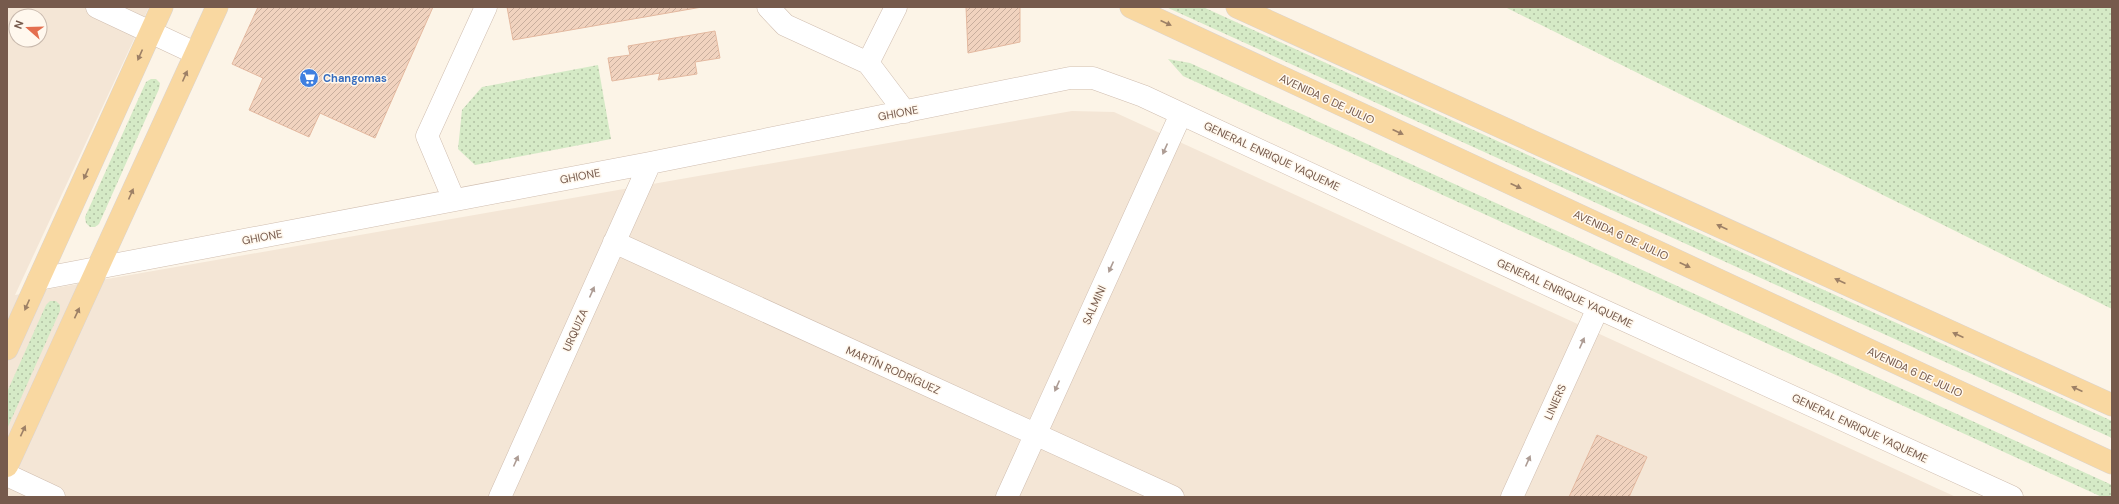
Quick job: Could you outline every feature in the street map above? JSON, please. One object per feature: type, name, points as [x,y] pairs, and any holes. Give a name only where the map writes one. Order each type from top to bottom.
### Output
[{"type":"main road","points":[[7,349],[162,7]]},
{"type":"main road","points":[[7,466],[217,7]]},
{"type":"main road","name":"AVENIDA 6 DE JULIO","points":[[1131,7],[2112,463]]},
{"type":"main road","points":[[1237,7],[2112,405]]},
{"type":"street","points":[[97,7],[195,53]]},
{"type":"street","points":[[454,200],[427,136],[486,7]]},
{"type":"street","points":[[768,7],[785,25],[868,63],[905,112]]},
{"type":"street","points":[[868,63],[896,7]]},
{"type":"street","name":"GHIONE","points":[[39,279],[650,163],[1070,78],[1093,78],[1119,87]]},
{"type":"street","name":"GENERAL ENRIQUE YAQUEME","points":[[1119,87],[1181,114],[1598,308],[2012,497]]},
{"type":"street","name":"SALMINI","points":[[1007,497],[1181,114]]},
{"type":"street","name":"URQUIZA","points":[[500,497],[650,163]]},
{"type":"street","name":"MARTÍN RODRÍGUEZ","points":[[614,242],[1173,497]]},
{"type":"street","name":"LINIERS","points":[[1512,497],[1598,308]]},
{"type":"street","points":[[7,475],[54,497]]},
{"type":"shaded area","points":[[7,7],[149,7],[15,295],[1072,111],[1114,112],[1956,497],[7,497]]},
{"type":"green space","points":[[1166,7],[1203,7],[2112,421],[2112,438]]},
{"type":"green space","points":[[1505,7],[2112,7],[2112,309]]},
{"type":"green space","points":[[1168,59],[1190,63],[2112,485],[2112,497],[2102,497],[1183,76]]},
{"type":"green space","points":[[598,65],[611,139],[475,165],[458,149],[462,110],[482,87]]},
{"type":"green space","points":[[151,79],[156,79],[160,83],[159,89],[99,224],[95,227],[90,227],[86,223],[85,217],[146,82]]},
{"type":"green space","points":[[50,301],[56,301],[60,305],[60,311],[7,429],[7,392],[46,305]]},
{"type":"building","points":[[258,7],[433,7],[375,138],[320,113],[309,137],[249,110],[263,78],[232,64]]},
{"type":"building","points":[[507,7],[702,7],[513,40]]},
{"type":"building","points":[[966,7],[1020,7],[1020,42],[968,53]]},
{"type":"building","points":[[715,31],[720,58],[695,62],[697,74],[658,80],[660,73],[612,81],[608,58],[630,55],[628,46]]},
{"type":"building","points":[[1597,435],[1647,457],[1629,497],[1569,497]]},
{"type":"place","name":"Changomas","points":[[309,78]]}]
